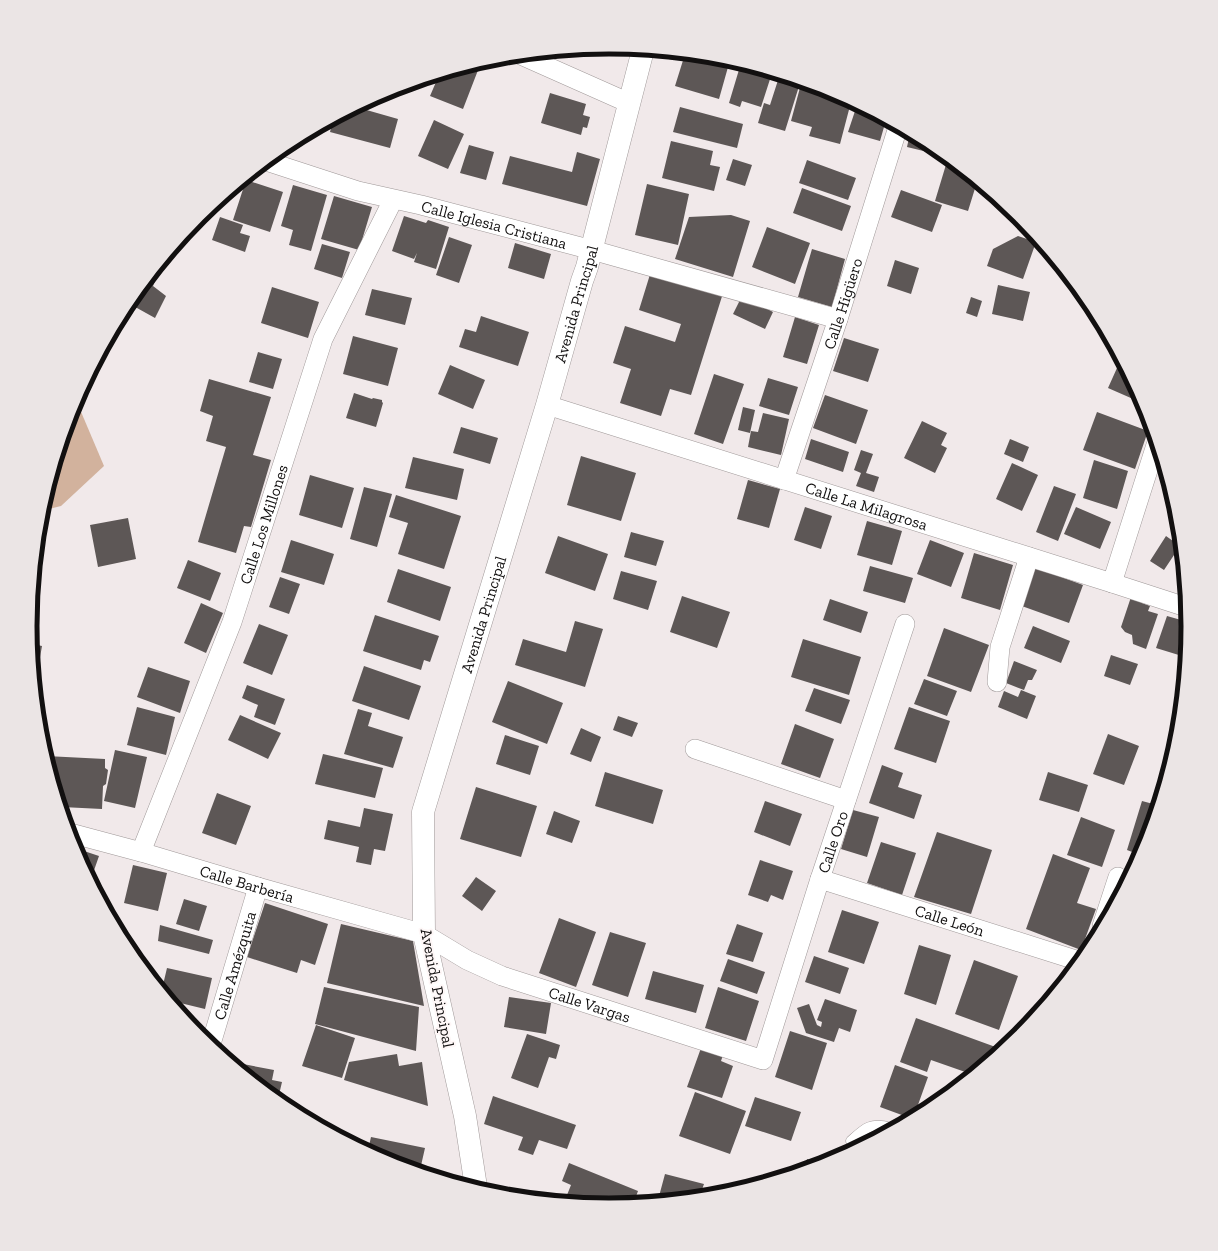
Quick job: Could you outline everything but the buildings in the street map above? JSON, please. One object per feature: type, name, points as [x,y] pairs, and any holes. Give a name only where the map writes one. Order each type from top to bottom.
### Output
[{"type":"street","name":"Avenida Principal","points":[[475,1182],[465,1116],[424,934],[422,812],[547,405],[592,250],[642,55]]},
{"type":"street","points":[[529,59],[629,103]]},
{"type":"street","name":"Calle Higüero","points":[[784,480],[838,319],[897,131]]},
{"type":"street","name":"Calle Iglesia Cristiana","points":[[273,163],[358,191],[592,250],[838,319]]},
{"type":"street","name":"Calle Los Millones","points":[[141,852],[232,622],[323,340],[393,200]]},
{"type":"street","name":"Calle La Milagrosa","points":[[547,405],[1180,605]]},
{"type":"street","points":[[1112,583],[1154,451]]},
{"type":"street","points":[[997,682],[1000,647],[1029,557]]},
{"type":"street","name":"Calle Oro","points":[[762,1060],[820,879],[905,624]]},
{"type":"street","points":[[695,749],[846,800]]},
{"type":"street","name":"Calle Barbería","points":[[77,835],[424,934]]},
{"type":"street","points":[[1111,899],[1118,877]]},
{"type":"street","name":"Calle León","points":[[820,879],[1074,958]]},
{"type":"street","name":"Calle Amézquita","points":[[213,1038],[258,887]]},
{"type":"street","name":"Calle Vargas","points":[[424,934],[467,960],[502,976],[762,1060]]},
{"type":"lane","points":[[851,1141],[863,1129],[879,1125],[885,1126]]},
{"type":"shaded area","points":[[80,409],[104,466],[61,506],[49,509],[56,477],[67,442]]}]
